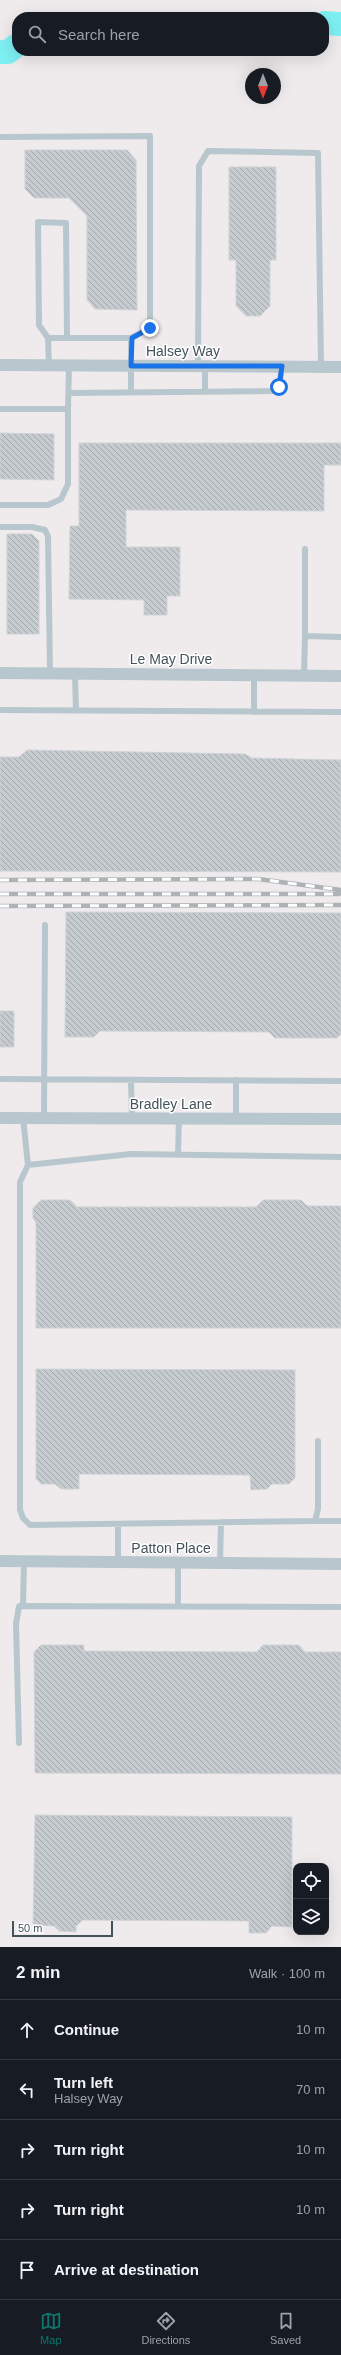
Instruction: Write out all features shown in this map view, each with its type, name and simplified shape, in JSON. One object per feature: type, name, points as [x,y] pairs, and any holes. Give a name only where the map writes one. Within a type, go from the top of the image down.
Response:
[{"type":"street","name":"Halsey Way","points":[[0,365],[341,367]]},
{"type":"street","name":"Le May Drive","points":[[0,673],[341,676]]},
{"type":"street","name":"Bradley Lane","points":[[0,1118],[341,1120]]},
{"type":"street","name":"Patton Place","points":[[0,1562],[341,1564]]},
{"type":"lane","points":[[0,137],[150,136],[150,328],[132,338],[48,338]]},
{"type":"lane","points":[[205,391],[201,366],[199,166],[208,152],[318,153],[321,367]]},
{"type":"lane","points":[[48,366],[48,338],[39,325],[38,222],[66,223],[67,338]]},
{"type":"lane","points":[[131,392],[132,338]]},
{"type":"lane","points":[[0,505],[48,505],[61,499],[68,484],[69,366]]},
{"type":"lane","points":[[69,393],[205,391],[273,392],[279,387],[282,366]]},
{"type":"lane","points":[[0,409],[68,409]]},
{"type":"lane","points":[[0,527],[32,527],[45,530],[48,536],[50,674]]},
{"type":"lane","points":[[304,675],[306,549]]},
{"type":"lane","points":[[305,636],[341,637]]},
{"type":"lane","points":[[75,674],[76,710]]},
{"type":"lane","points":[[254,675],[254,712]]},
{"type":"lane","points":[[0,710],[341,712]]},
{"type":"lane","points":[[44,1118],[45,925]]},
{"type":"lane","points":[[0,1079],[341,1081]]},
{"type":"lane","points":[[132,1080],[132,1119]]},
{"type":"lane","points":[[236,1080],[236,1119]]},
{"type":"lane","points":[[23,1118],[28,1165],[20,1182],[20,1510],[22,1518],[30,1525],[341,1521]]},
{"type":"lane","points":[[178,1155],[179,1119]]},
{"type":"lane","points":[[28,1165],[131,1154],[341,1157]]},
{"type":"lane","points":[[315,1521],[318,1509],[318,1441]]},
{"type":"lane","points":[[220,1563],[221,1522]]},
{"type":"lane","points":[[118,1524],[118,1562]]},
{"type":"lane","points":[[22,1605],[24,1562]]},
{"type":"lane","points":[[178,1562],[178,1606]]},
{"type":"lane","points":[[19,1744],[16,1624],[17,1609],[22,1605],[341,1607]]},
{"type":"building","points":[[25,150],[127,150],[136,160],[137,310],[95,309],[87,300],[87,216],[69,198],[34,198],[25,189]]},
{"type":"building","points":[[229,167],[276,167],[276,260],[270,260],[270,306],[260,316],[246,316],[236,306],[236,260],[229,260]]},
{"type":"building","points":[[0,433],[54,434],[54,480],[0,479]]},
{"type":"building","points":[[79,443],[341,443],[341,465],[324,465],[324,511],[126,510],[126,547],[180,547],[180,596],[167,596],[167,615],[144,615],[144,600],[69,599],[70,526],[79,526]]},
{"type":"building","points":[[7,534],[32,534],[39,541],[39,634],[7,634]]},
{"type":"building","points":[[27,750],[245,754],[252,758],[341,760],[341,872],[0,871],[0,757],[19,757]]},
{"type":"building","points":[[66,912],[341,913],[341,1034],[337,1038],[275,1038],[269,1032],[100,1031],[94,1037],[65,1037]]},
{"type":"building","points":[[0,1011],[14,1011],[14,1047],[0,1047]]},
{"type":"building","points":[[41,1200],[70,1200],[77,1207],[256,1207],[263,1200],[301,1200],[307,1206],[341,1206],[341,1328],[36,1328],[36,1223],[33,1218],[33,1208]]},
{"type":"building","points":[[36,1369],[295,1370],[295,1478],[289,1484],[272,1484],[267,1489],[251,1490],[250,1475],[79,1474],[79,1489],[61,1489],[55,1484],[41,1484],[36,1479]]},
{"type":"building","points":[[41,1645],[84,1645],[84,1651],[257,1652],[263,1645],[299,1645],[305,1652],[341,1652],[341,1774],[35,1773],[34,1652]]},
{"type":"building","points":[[35,1815],[292,1817],[292,1927],[272,1926],[266,1933],[249,1933],[249,1921],[83,1920],[76,1926],[76,1932],[59,1931],[54,1926],[33,1925]]},
{"type":"waterway","points":[[329,23],[341,24]]},
{"type":"waterway","points":[[0,52],[8,52],[12,49]]},
{"type":"railway","points":[[0,880],[258,879],[341,890]]},
{"type":"railway","points":[[0,894],[339,894]]},
{"type":"railway","points":[[0,906],[341,905]]},
{"type":"route","points":[[150,328],[132,338],[131,366],[282,366],[279,387]]}]
